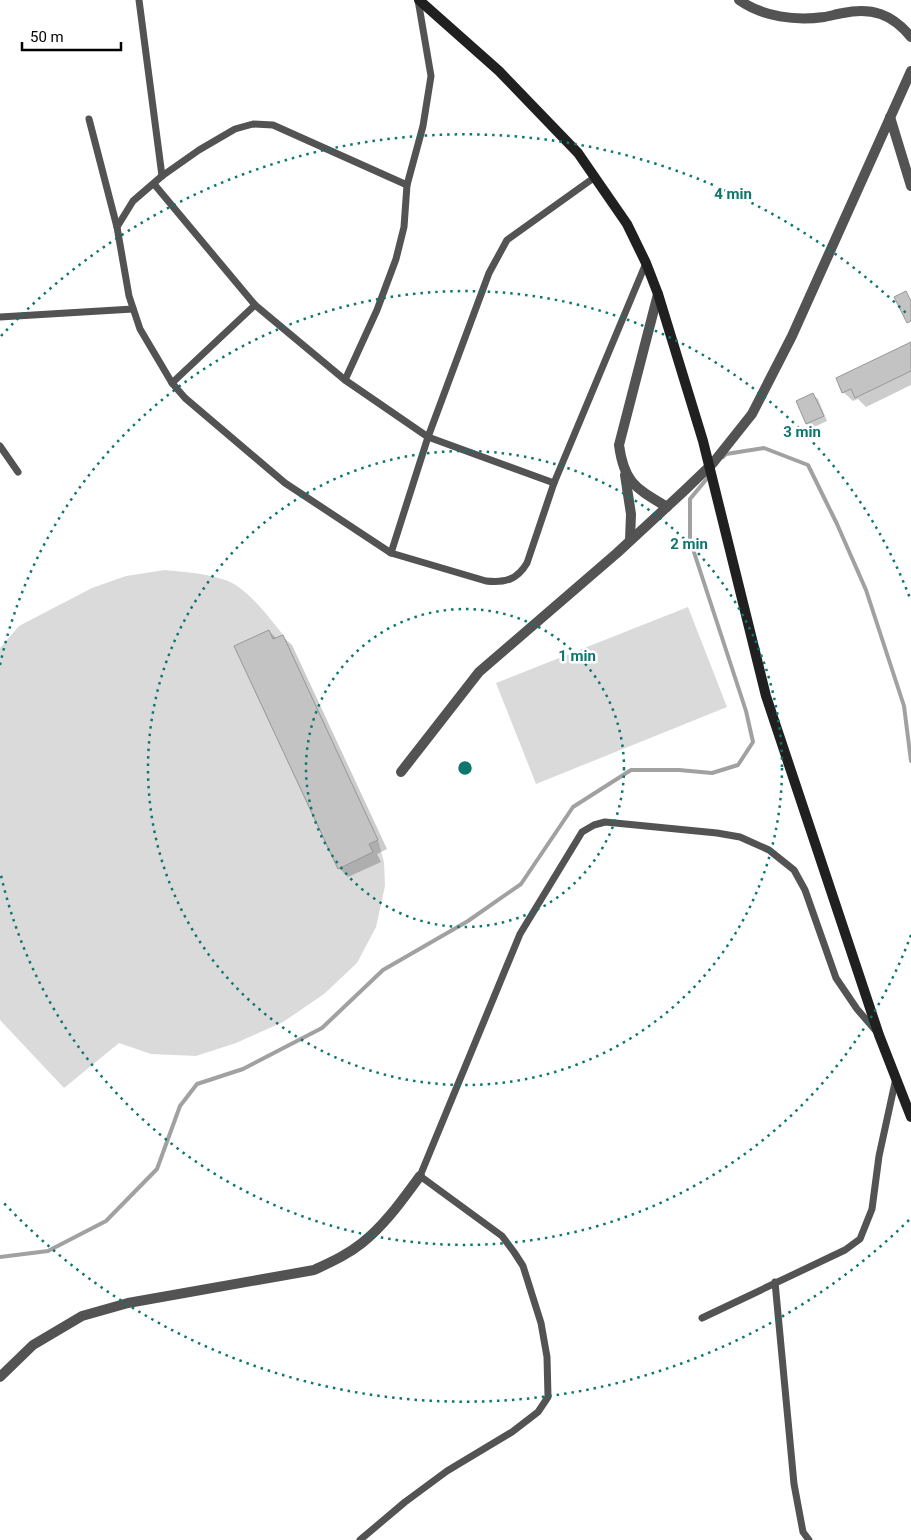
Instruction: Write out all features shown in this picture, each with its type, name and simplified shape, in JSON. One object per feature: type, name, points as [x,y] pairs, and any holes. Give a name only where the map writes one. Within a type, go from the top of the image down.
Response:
[{"type":"street","points":[[418,0],[499,71],[578,153],[626,224],[646,263],[658,294],[703,441],[766,696],[879,1035],[911,1117]]},
{"type":"street","points":[[739,0],[771,15],[801,19],[871,11],[883,14],[897,22],[911,37]]},
{"type":"street","points":[[401,772],[479,672],[667,507],[713,463],[752,414],[792,336],[911,71]]},
{"type":"street","points":[[890,117],[911,186]]},
{"type":"street","points":[[630,540],[631,514],[619,445],[658,294]]},
{"type":"street","points":[[625,474],[646,494],[667,507]]},
{"type":"street","points":[[0,1377],[33,1345],[82,1316],[128,1303],[314,1270],[342,1256],[362,1243],[402,1201],[420,1176]]},
{"type":"lane","points":[[139,0],[162,176]]},
{"type":"lane","points":[[345,380],[377,310],[396,259],[404,227],[408,185],[423,126],[431,76],[418,0]]},
{"type":"lane","points":[[89,119],[117,227],[133,309],[140,329],[172,383],[184,398],[285,483],[392,553],[486,581],[502,582],[515,578],[522,571],[554,483],[646,263]]},
{"type":"lane","points":[[117,227],[133,201],[162,176],[199,150],[235,129],[253,124],[273,125],[408,185]]},
{"type":"lane","points":[[392,553],[428,437],[489,273],[507,240],[595,177]]},
{"type":"lane","points":[[154,184],[254,305],[345,380],[428,437],[554,483]]},
{"type":"lane","points":[[172,383],[254,305]]},
{"type":"lane","points":[[0,317],[133,309]]},
{"type":"lane","points":[[0,446],[18,472]]},
{"type":"lane","points":[[360,1540],[405,1502],[447,1471],[512,1432],[538,1412],[548,1397],[547,1357],[541,1323],[523,1266],[502,1236],[420,1176],[520,934],[582,832],[594,824],[605,822],[717,833],[740,837],[769,850],[794,870],[805,890],[836,978],[857,1009],[879,1035]]},
{"type":"lane","points":[[702,1318],[845,1250],[860,1240],[872,1208],[879,1156],[896,1078]]},
{"type":"lane","points":[[775,1282],[794,1484],[803,1532],[809,1540]]},
{"type":"shaded area","points":[[165,570],[210,576],[234,584],[254,600],[283,635],[378,840],[384,862],[385,886],[376,927],[357,963],[324,994],[283,1022],[236,1043],[196,1056],[151,1054],[119,1043],[64,1088],[0,1020],[0,648],[19,626],[92,588],[126,576]]},
{"type":"shaded area","points":[[688,607],[727,707],[536,784],[496,683]]},
{"type":"building","points":[[906,291],[911,301],[911,321],[907,323],[894,297]]},
{"type":"building","points":[[911,342],[911,371],[855,398],[851,389],[842,393],[836,378]]},
{"type":"building","points":[[813,393],[824,416],[806,424],[796,401]]},
{"type":"building","points":[[269,630],[273,639],[283,635],[378,840],[369,844],[373,852],[338,869],[234,646]]},
{"type":"waterway","points":[[723,457],[726,454],[764,448],[808,465],[866,590],[904,706],[911,761]]},
{"type":"waterway","points":[[0,1257],[48,1251],[106,1221],[157,1169],[180,1106],[197,1084],[243,1069],[322,1028],[383,970],[468,921],[521,884],[573,807],[631,770],[679,770],[712,773],[738,765],[753,742],[746,711],[690,540],[690,499],[710,475]]}]
